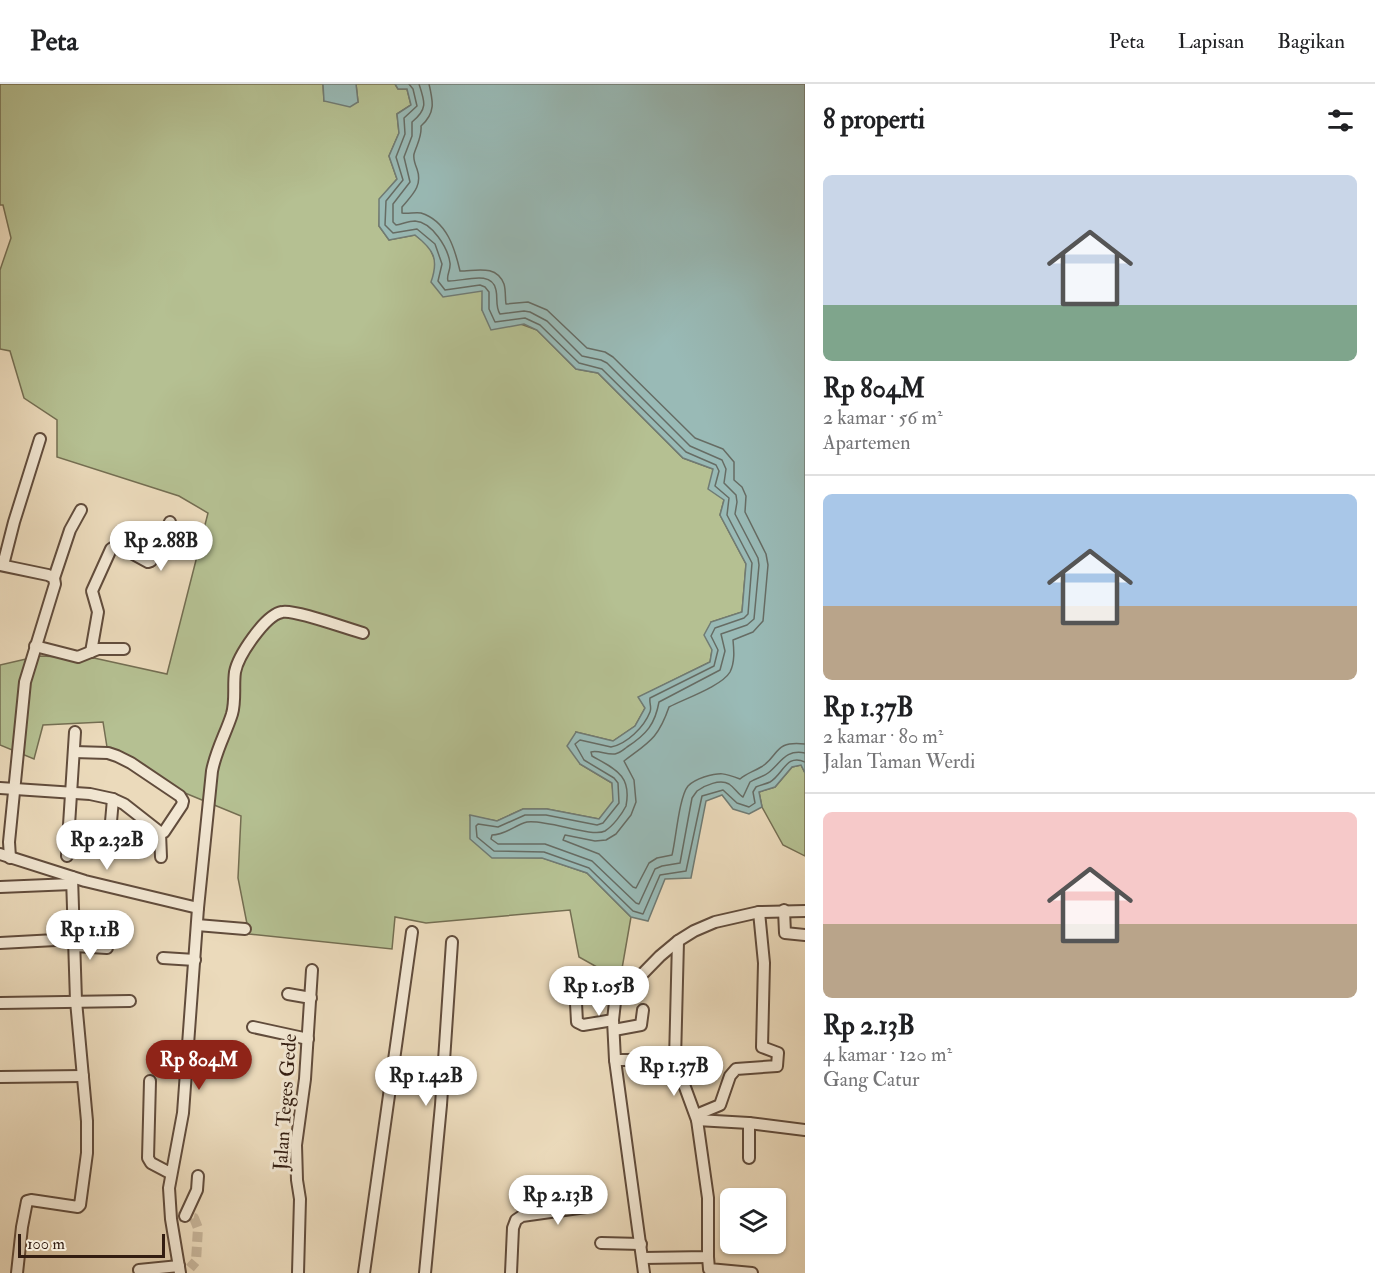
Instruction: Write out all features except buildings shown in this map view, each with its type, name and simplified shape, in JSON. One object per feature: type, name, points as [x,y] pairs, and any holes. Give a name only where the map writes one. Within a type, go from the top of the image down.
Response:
[{"type":"street","points":[[40,439],[1,565],[42,573],[54,582]]},
{"type":"street","points":[[81,510],[70,530],[28,667],[9,842],[5,856],[72,881],[198,908]]},
{"type":"street","points":[[91,652],[98,612],[92,591],[111,549],[117,545],[148,562],[152,561],[170,522]]},
{"type":"street","points":[[139,1270],[182,1270],[178,1217],[169,1196],[170,1173],[183,1113],[198,908],[214,758],[234,707],[236,669],[242,654],[258,632],[272,617],[284,611],[363,633]]},
{"type":"street","points":[[35,646],[74,656],[83,656],[100,648],[124,649]]},
{"type":"street","points":[[67,856],[69,793],[75,732]]},
{"type":"street","points":[[74,752],[108,753],[117,756],[180,796],[183,801],[182,805],[164,832],[160,833]]},
{"type":"street","points":[[0,788],[90,794],[113,799],[123,804],[160,833],[161,857]]},
{"type":"street","points":[[110,834],[113,799]]},
{"type":"street","points":[[0,886],[72,881]]},
{"type":"street","points":[[18,1271],[27,1201],[73,1207],[80,1205],[87,1153],[87,1121],[76,1001],[72,881]]},
{"type":"street","points":[[784,910],[784,933],[805,935]]},
{"type":"street","points":[[645,1273],[615,1060],[613,1025],[617,999],[678,942],[694,931],[715,922],[759,912],[805,911]]},
{"type":"street","points":[[697,1117],[720,1105],[730,1076],[736,1069],[777,1066],[778,1053],[762,1047],[764,963],[759,912]]},
{"type":"street","points":[[197,925],[245,929]]},
{"type":"street","points":[[364,1273],[411,932]]},
{"type":"street","points":[[425,1273],[441,1105],[452,942]]},
{"type":"street","points":[[678,942],[675,1060],[697,1117],[708,1198],[709,1269],[752,1273]]},
{"type":"street","points":[[0,943],[75,943],[107,948]]},
{"type":"street","points":[[162,958],[195,960]]},
{"type":"street","name":"Jalan Teges Gede","points":[[298,1273],[300,1199],[296,1144],[305,1078],[312,970]]},
{"type":"street","points":[[575,984],[577,1022],[583,1025],[641,1025],[643,1010]]},
{"type":"street","points":[[288,994],[311,998]]},
{"type":"street","points":[[0,1003],[130,1001]]},
{"type":"street","points":[[253,1027],[308,1039]]},
{"type":"street","points":[[615,1060],[675,1060]]},
{"type":"street","points":[[0,1077],[83,1076]]},
{"type":"street","points":[[150,1081],[148,1158],[151,1163],[170,1173]]},
{"type":"street","points":[[697,1117],[805,1130]]},
{"type":"street","points":[[749,1123],[749,1158]]},
{"type":"street","points":[[178,1217],[197,1190],[198,1176]]},
{"type":"street","points":[[510,1273],[516,1220],[522,1216],[586,1208],[589,1184]]},
{"type":"street","points":[[601,1243],[640,1244]]},
{"type":"street","points":[[643,1258],[708,1257]]},
{"type":"green space","points":[[0,84],[323,84],[324,101],[358,102],[356,84],[395,84],[398,89],[407,89],[411,105],[397,114],[399,133],[389,156],[397,179],[380,199],[379,226],[389,240],[415,235],[429,246],[437,265],[483,291],[482,310],[537,330],[576,369],[598,373],[683,458],[713,469],[724,500],[720,515],[746,564],[742,612],[711,622],[710,662],[639,697],[645,708],[635,726],[613,741],[576,732],[580,764],[612,783],[614,801],[599,819],[547,809],[523,809],[497,821],[470,816],[492,857],[543,858],[587,873],[631,917],[620,980],[579,957],[570,910],[426,923],[395,917],[392,949],[249,934],[238,878],[241,816],[185,793],[107,747],[103,722],[43,725],[34,759],[0,745],[0,665],[39,656],[94,658],[167,674],[208,513],[179,496],[57,457],[57,420],[24,398],[10,351],[0,349],[0,270],[11,238],[3,205],[0,205]]},
{"type":"green space","points":[[801,765],[805,773],[805,856],[783,845],[762,807],[759,792],[775,787],[792,767]]},
{"type":"water","points":[[323,84],[356,84],[358,102],[350,107],[324,101]]},
{"type":"water","points":[[395,84],[805,84],[805,773],[801,765],[792,767],[775,787],[759,792],[762,807],[749,814],[733,809],[722,795],[706,801],[691,878],[665,879],[648,921],[631,917],[587,873],[542,858],[492,858],[470,839],[470,815],[497,821],[523,809],[547,809],[599,819],[613,801],[612,783],[580,764],[567,746],[576,732],[613,741],[635,726],[645,708],[638,697],[710,662],[712,650],[704,635],[711,622],[742,612],[746,564],[720,515],[724,500],[708,489],[713,469],[683,458],[598,373],[576,369],[537,330],[524,324],[491,330],[482,310],[482,291],[443,297],[431,282],[435,267],[431,250],[415,235],[389,240],[379,226],[379,199],[397,179],[389,156],[399,133],[397,114],[411,105],[407,89],[398,89]]},
{"type":"tunnel","points":[[179,1217],[194,1218],[198,1228],[196,1261],[190,1268]]}]
